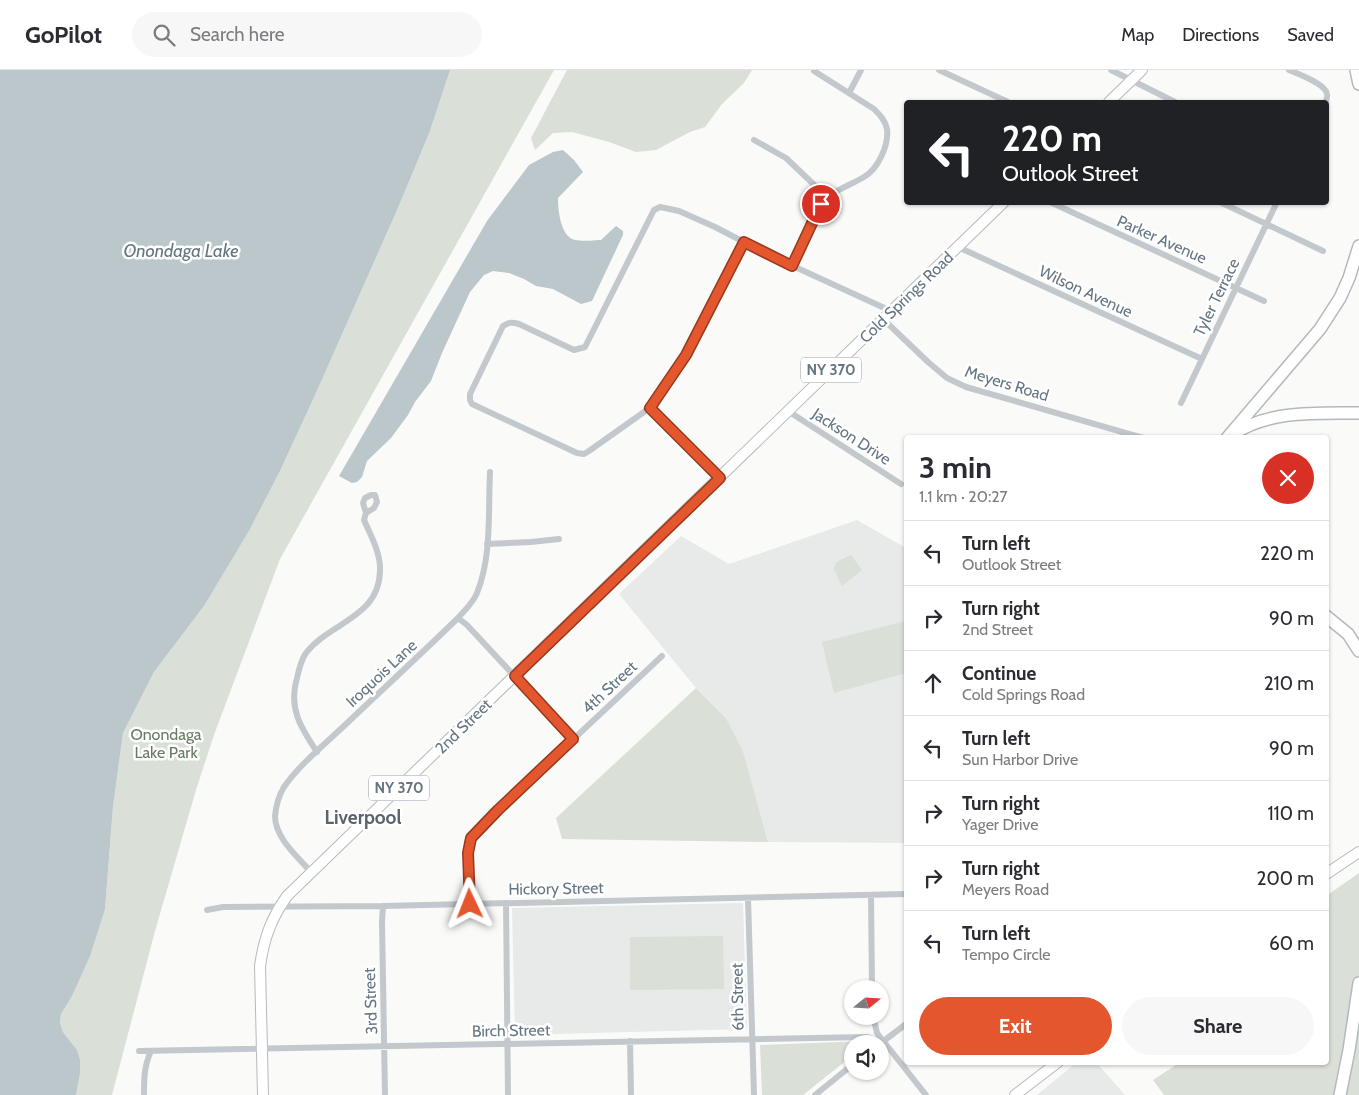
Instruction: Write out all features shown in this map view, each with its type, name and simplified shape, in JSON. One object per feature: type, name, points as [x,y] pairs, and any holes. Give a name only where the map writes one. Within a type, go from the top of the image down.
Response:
[{"type":"highway","points":[[1358,77],[1359,91]]},
{"type":"highway","points":[[1231,435],[1320,329],[1343,291],[1359,246]]},
{"type":"highway","points":[[1232,435],[1261,421],[1289,415],[1359,413]]},
{"type":"highway","points":[[1243,435],[1264,425],[1291,420],[1359,418]]},
{"type":"highway","points":[[1329,618],[1348,634],[1359,652]]},
{"type":"highway","points":[[1340,1095],[1359,983]]},
{"type":"main road","points":[[1111,100],[1142,70]]},
{"type":"main road","name":"Cold Springs Road","points":[[659,538],[1001,205]]},
{"type":"main road","name":"2nd Street","points":[[263,1095],[260,966],[269,927],[279,908],[311,872],[659,538]]},
{"type":"main road","points":[[1329,872],[1358,852]]},
{"type":"main road","points":[[1015,1095],[1054,1065]]},
{"type":"street","points":[[849,94],[861,70]]},
{"type":"street","points":[[939,70],[1004,100]]},
{"type":"street","points":[[1111,70],[1170,100]]},
{"type":"street","points":[[1289,70],[1317,83],[1325,89],[1328,95],[1327,100]]},
{"type":"street","points":[[792,266],[821,204],[827,197],[871,172],[877,164],[887,138],[887,128],[882,117],[874,109],[814,71]]},
{"type":"street","points":[[754,140],[786,158],[827,197]]},
{"type":"street","name":"Parker Avenue","points":[[1056,205],[1264,301]]},
{"type":"street","points":[[1227,205],[1323,251]]},
{"type":"street","name":"Tyler Terrace","points":[[1181,403],[1276,205]]},
{"type":"street","points":[[744,242],[686,355],[650,408],[590,451],[584,454],[577,453],[472,404],[470,394],[499,334],[508,323],[519,324],[574,350],[585,347],[654,210],[660,207],[679,211],[744,242],[792,266],[891,311]]},
{"type":"street","name":"Wilson Avenue","points":[[958,247],[1202,359]]},
{"type":"street","name":"Meyers Road","points":[[883,319],[947,378],[966,386],[1133,435]]},
{"type":"street","points":[[650,408],[720,478]]},
{"type":"street","name":"Jackson Drive","points":[[788,411],[901,484]]},
{"type":"street","name":"Iroquois Lane","points":[[311,872],[290,849],[279,833],[276,816],[277,802],[290,779],[468,608],[477,592],[484,570],[490,472]]},
{"type":"street","points":[[317,752],[302,730],[294,710],[294,685],[305,654],[317,642],[366,608],[378,587],[380,560],[364,520],[366,514]]},
{"type":"street","points":[[487,544],[559,539]]},
{"type":"street","points":[[458,618],[467,624],[573,739]]},
{"type":"street","name":"4th Street","points":[[470,904],[468,853],[471,838],[498,810],[662,656]]},
{"type":"street","name":"Hickory Street","points":[[207,910],[223,907],[279,908],[294,906],[383,906],[904,894]]},
{"type":"street","points":[[871,895],[872,980]]},
{"type":"street","name":"6th Street","points":[[748,898],[754,1095]]},
{"type":"street","points":[[506,903],[508,1095]]},
{"type":"street","name":"3rd Street","points":[[383,906],[385,1095]]},
{"type":"street","points":[[889,1037],[904,1026]]},
{"type":"street","name":"Birch Street","points":[[139,1050],[844,1037]]},
{"type":"street","points":[[630,1041],[631,1095]]},
{"type":"street","points":[[144,1095],[146,1061],[152,1051]]},
{"type":"street","points":[[889,1052],[926,1095]]},
{"type":"street","points":[[815,1095],[844,1071]]},
{"type":"shaded area","points":[[857,520],[904,547],[904,843],[768,842],[743,751],[726,718],[696,688],[619,594],[681,536],[729,564]]},
{"type":"shaded area","points":[[743,903],[747,1029],[515,1035],[512,908]]},
{"type":"shaded area","points":[[1073,1065],[1099,1065],[1125,1095],[1037,1095]]},
{"type":"green space","name":"Onondaga Lake Park","points":[[450,70],[554,70],[280,559],[214,735],[196,790],[155,931],[112,1095],[76,1095],[80,1074],[77,1050],[63,1032],[60,1023],[61,1014],[71,998],[105,909],[113,807],[123,733],[154,672],[204,606],[249,531],[280,471],[398,208],[430,131]]},
{"type":"green space","points":[[567,70],[752,70],[744,83],[722,104],[705,127],[690,132],[656,150],[636,152],[572,132],[553,133],[535,150],[531,138]]},
{"type":"green space","points":[[851,555],[862,570],[842,586],[834,569],[836,562]]},
{"type":"green space","points":[[904,622],[904,674],[834,693],[822,642]]},
{"type":"green space","points":[[696,688],[726,718],[743,751],[768,842],[562,839],[556,818]]},
{"type":"green space","points":[[1359,873],[1359,1095],[1164,1095],[1153,1080],[1176,1065],[1329,1065],[1329,894]]},
{"type":"green space","points":[[723,936],[724,989],[630,990],[630,937]]},
{"type":"green space","points":[[844,1042],[844,1062],[803,1095],[762,1095],[760,1045]]},
{"type":"water","name":"Onondaga Lake","points":[[0,70],[450,70],[430,131],[398,208],[280,471],[249,531],[204,606],[154,672],[123,733],[113,807],[105,909],[90,956],[71,998],[61,1014],[60,1023],[63,1032],[77,1050],[80,1060],[80,1074],[76,1095],[0,1095]]},
{"type":"water","points":[[563,150],[583,172],[558,198],[558,208],[563,229],[569,237],[580,241],[601,240],[616,226],[623,231],[623,235],[592,301],[581,304],[553,289],[536,286],[509,273],[493,271],[484,275],[470,292],[431,381],[408,415],[391,438],[367,461],[362,477],[357,482],[352,483],[339,476],[487,221],[529,165],[553,152]]},
{"type":"district","name":"Liverpool","points":[[363,817]]},
{"type":"route","points":[[470,904],[468,853],[471,838],[573,739],[515,676],[720,478],[650,408],[686,355],[744,242],[792,266],[821,204]]}]
